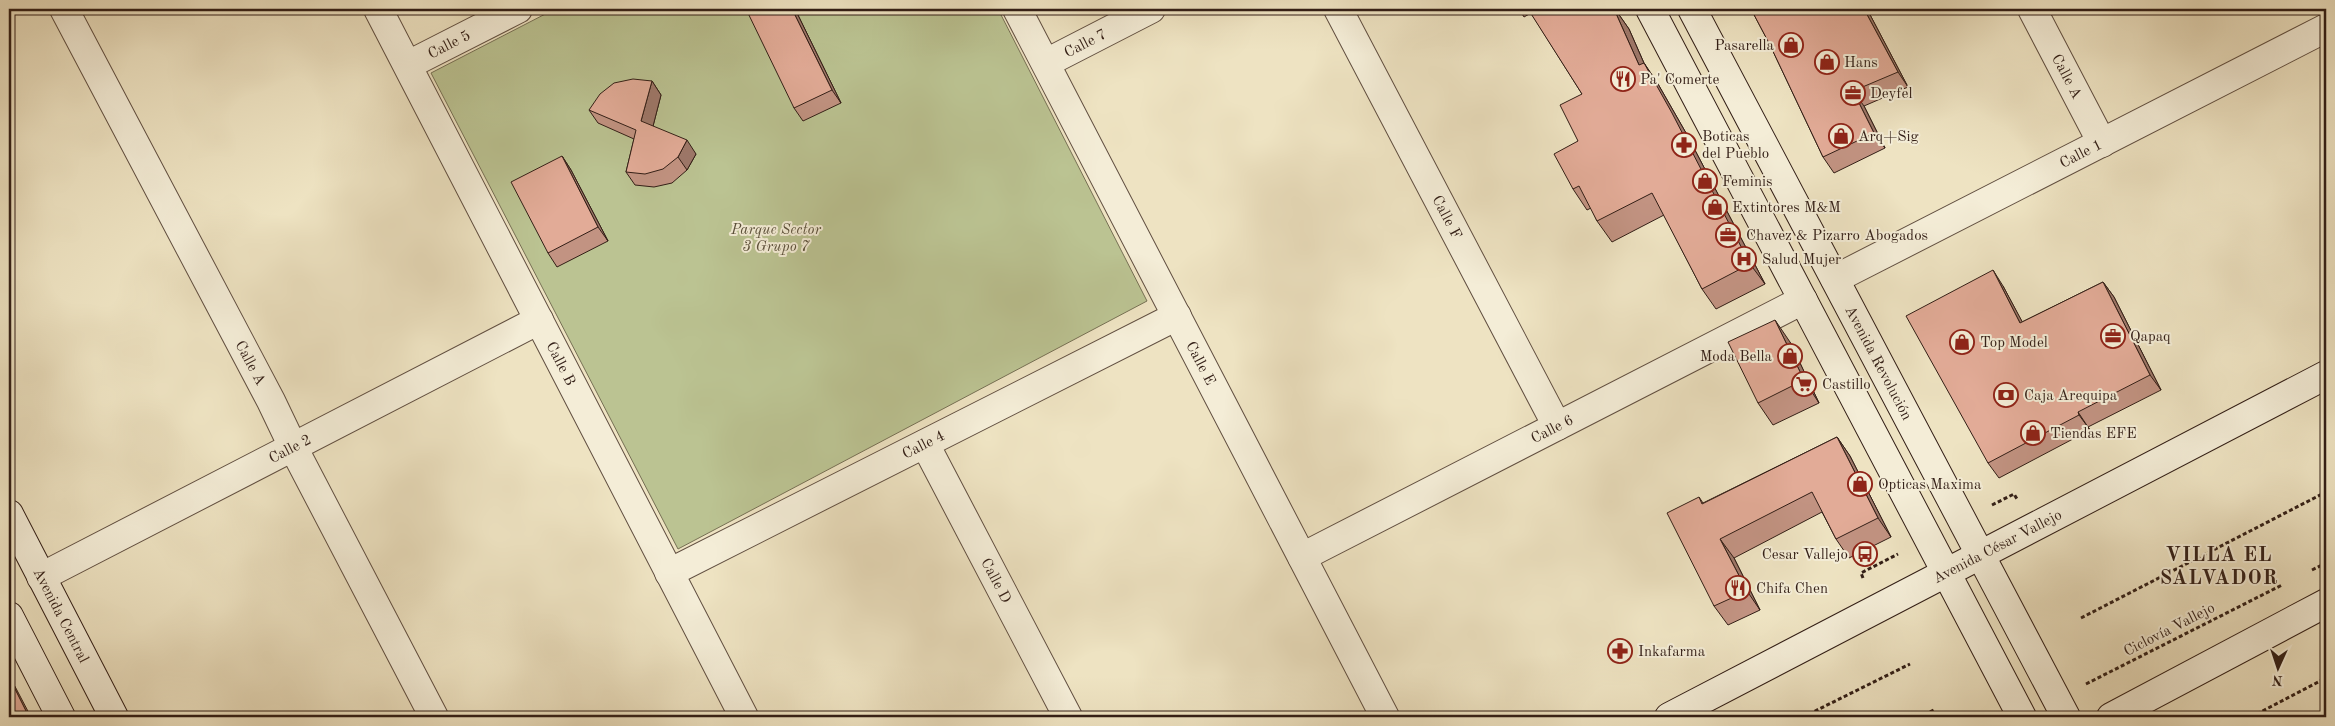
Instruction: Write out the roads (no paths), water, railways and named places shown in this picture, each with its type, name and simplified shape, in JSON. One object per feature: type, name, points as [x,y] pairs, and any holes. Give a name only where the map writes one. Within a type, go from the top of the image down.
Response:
[{"type":"street","name":"Calle A","points":[[64,9],[262,384],[434,717]]},
{"type":"street","name":"Calle B","points":[[378,9],[744,717]]},
{"type":"street","name":"Calle 5","points":[[408,65],[518,9]]},
{"type":"street","name":"Calle E","points":[[1018,9],[1385,717]]},
{"type":"street","name":"Calle 7","points":[[1046,63],[1151,9]]},
{"type":"street","name":"Calle F","points":[[1338,9],[1557,426]]},
{"type":"street","points":[[1650,9],[1945,574],[2022,717]]},
{"type":"street","name":"Avenida Revolución","points":[[1692,9],[2061,708]]},
{"type":"street","name":"Calle A","points":[[2032,9],[2102,143]]},
{"type":"street","name":"Calle 1","points":[[1835,279],[2326,28]]},
{"type":"street","name":"Calle 6","points":[[1302,557],[1803,300]]},
{"type":"street","name":"Calle 4","points":[[669,573],[1177,316]]},
{"type":"street","name":"Calle 2","points":[[41,576],[539,320]]},
{"type":"street","name":"Avenida César Vallejo","points":[[1669,717],[2326,375]]},
{"type":"street","name":"Calle D","points":[[925,444],[1068,717]]},
{"type":"street","name":"Avenida Central","points":[[9,514],[114,717]]},
{"type":"street","points":[[2111,717],[2326,602]]},
{"type":"street","points":[[9,616],[61,717]]},
{"type":"place","name":"Pasarella","points":[[1791,45]]},
{"type":"place","name":"Hans","points":[[1827,62]]},
{"type":"place","name":"Pa' Comerte","points":[[1623,79]]},
{"type":"place","name":"Deyfel","points":[[1853,93]]},
{"type":"place","name":"Arq+Sig","points":[[1841,136]]},
{"type":"place","name":"Boticas del Pueblo","points":[[1684,145]]},
{"type":"place","name":"Feminis","points":[[1705,181]]},
{"type":"place","name":"Extintores M&M","points":[[1715,207]]},
{"type":"place","name":"Chavez & Pizarro Abogados","points":[[1728,235]]},
{"type":"place","name":"Salud Mujer","points":[[1744,259]]},
{"type":"place","name":"Qapaq","points":[[2113,336]]},
{"type":"place","name":"Top Model","points":[[1962,342]]},
{"type":"place","name":"Moda Bella","points":[[1790,356]]},
{"type":"place","name":"Castillo","points":[[1804,384]]},
{"type":"place","name":"Caja Arequipa","points":[[2006,395]]},
{"type":"place","name":"Tiendas EFE","points":[[2033,433]]},
{"type":"place","name":"Opticas Maxima","points":[[1860,484]]},
{"type":"place","name":"Cesar Vallejo","points":[[1865,554]]},
{"type":"place","name":"Chifa Chen","points":[[1738,588]]},
{"type":"place","name":"Inkafarma","points":[[1620,651]]},
{"type":"district","name":"VILLA EL SALVADOR","points":[[2219,566]]},
{"type":"park label","name":"Parque Sector 3 Grupo 7","points":[[776,238]]}]
